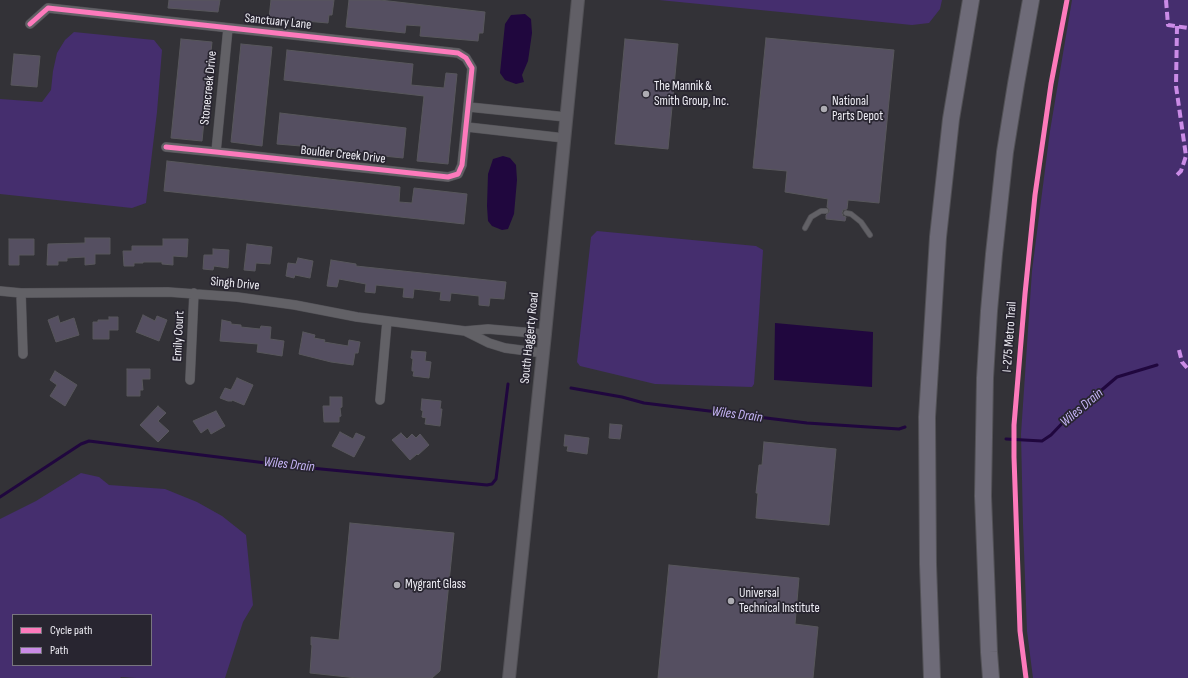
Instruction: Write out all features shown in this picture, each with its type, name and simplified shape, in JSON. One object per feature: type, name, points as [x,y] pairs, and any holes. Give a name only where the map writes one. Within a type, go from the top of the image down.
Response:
[{"type":"highway","points":[[932,678],[928,564],[927,417],[938,237],[951,119],[971,0]]},
{"type":"highway","points":[[991,678],[982,496],[988,318],[1004,159],[1031,0]]},
{"type":"main road","name":"South Haggerty Road","points":[[509,678],[578,0]]},
{"type":"street","name":"Sanctuary Lane","points":[[30,24],[48,8],[458,53],[466,58],[472,68],[468,117]]},
{"type":"street","name":"Stonecreek Drive","points":[[216,152],[228,28]]},
{"type":"street","points":[[469,107],[566,117]]},
{"type":"street","name":"Boulder Creek Drive","points":[[166,148],[448,177],[458,174],[462,165],[468,117]]},
{"type":"street","points":[[467,127],[564,138]]},
{"type":"street","name":"Singh Drive","points":[[0,291],[21,293],[128,291],[194,293],[268,300],[357,317],[465,331],[488,329],[545,334]]},
{"type":"street","points":[[21,293],[23,354]]},
{"type":"street","name":"Emily Court","points":[[190,380],[194,293]]},
{"type":"street","points":[[380,400],[387,321]]},
{"type":"street","name":"Singh Drive","points":[[465,331],[489,343],[505,348],[543,354]]},
{"type":"lane","points":[[805,228],[811,217],[821,211],[826,211]]},
{"type":"lane","points":[[846,213],[851,214],[861,222],[870,235]]},
{"type":"shaded area","points":[[659,0],[942,0],[940,9],[929,23],[912,25]]},
{"type":"shaded area","points":[[1072,0],[1188,0],[1188,678],[1033,678],[1027,631],[1021,434],[1032,271],[1050,131]]},
{"type":"shaded area","points":[[525,14],[531,19],[532,33],[528,61],[522,75],[524,82],[516,84],[505,80],[500,73],[505,24],[511,15]]},
{"type":"shaded area","points":[[74,32],[154,40],[162,50],[157,112],[146,203],[132,208],[0,194],[0,99],[42,102],[51,90],[57,53],[65,40]]},
{"type":"shaded area","points":[[503,156],[510,158],[516,165],[517,180],[514,214],[508,229],[502,230],[492,226],[488,221],[487,206],[488,174],[493,159]]},
{"type":"shaded area","points":[[597,231],[756,246],[763,250],[754,384],[752,387],[655,384],[580,366],[577,362],[591,237]]},
{"type":"shaded area","points":[[775,323],[873,332],[872,387],[774,380]]},
{"type":"shaded area","points":[[81,473],[99,477],[109,485],[165,489],[197,502],[222,516],[246,535],[253,605],[243,622],[225,678],[0,678],[0,519],[36,501]]},
{"type":"building","points":[[169,0],[220,0],[218,12],[168,8]]},
{"type":"building","points":[[271,0],[334,0],[332,15],[329,15],[328,23],[269,18]]},
{"type":"building","points":[[349,0],[380,0],[485,12],[483,33],[479,33],[478,41],[420,36],[421,26],[406,25],[405,33],[346,27]]},
{"type":"building","name":"National Parts Depot","points":[[766,38],[894,50],[879,203],[848,200],[847,209],[843,210],[842,213],[843,216],[846,217],[845,221],[826,219],[826,215],[830,211],[827,207],[828,199],[785,192],[787,171],[753,168]]},
{"type":"building","points":[[181,39],[212,42],[202,141],[171,138]]},
{"type":"building","name":"The Mannik & Smith Group, Inc.","points":[[625,39],[678,44],[668,149],[615,144]]},
{"type":"building","points":[[241,44],[272,47],[262,146],[231,142]]},
{"type":"building","points":[[287,50],[413,64],[411,85],[444,88],[446,73],[457,74],[448,164],[417,161],[424,96],[284,80]]},
{"type":"building","points":[[14,54],[40,56],[37,87],[11,85]]},
{"type":"building","points":[[280,113],[406,128],[403,158],[343,152],[336,149],[277,144]]},
{"type":"building","points":[[167,161],[400,187],[399,202],[412,203],[414,188],[467,194],[464,224],[164,191]]},
{"type":"building","points":[[85,238],[110,238],[110,254],[95,254],[95,264],[85,265],[85,257],[67,258],[67,261],[58,261],[58,265],[47,265],[48,244],[85,243]]},
{"type":"building","points":[[9,239],[34,239],[34,255],[19,255],[19,265],[9,265]]},
{"type":"building","points":[[163,239],[188,239],[187,257],[173,256],[173,265],[162,264],[162,262],[143,262],[134,263],[134,266],[124,266],[123,251],[132,251],[132,246],[163,246]]},
{"type":"building","points":[[247,244],[272,247],[270,264],[256,263],[255,271],[244,270]]},
{"type":"building","points":[[213,249],[229,250],[228,268],[214,266],[213,270],[203,269],[204,255],[213,255]]},
{"type":"building","points":[[298,258],[313,261],[310,278],[295,275],[294,278],[286,276],[288,263],[296,264]]},
{"type":"building","points":[[331,260],[356,264],[356,266],[506,282],[504,299],[490,298],[489,306],[479,305],[479,296],[451,293],[450,301],[440,300],[441,292],[414,289],[413,298],[403,297],[404,288],[376,285],[375,293],[365,292],[366,284],[339,279],[337,287],[327,286]]},
{"type":"building","points":[[143,315],[155,321],[157,316],[167,320],[159,341],[136,332]]},
{"type":"building","points":[[58,316],[60,323],[74,318],[79,335],[56,342],[48,320]]},
{"type":"building","points":[[109,317],[118,317],[118,330],[109,330],[109,339],[93,339],[93,322],[98,322],[98,320],[109,320]]},
{"type":"building","points":[[222,320],[231,322],[231,324],[241,325],[241,327],[260,329],[261,326],[271,327],[270,339],[284,341],[282,356],[257,352],[258,344],[220,341]]},
{"type":"building","points":[[303,332],[315,335],[314,338],[325,340],[324,342],[348,346],[349,340],[360,342],[358,353],[355,353],[353,365],[331,362],[299,354]]},
{"type":"building","points":[[412,351],[426,352],[425,361],[431,362],[429,378],[413,376],[413,359],[411,358]]},
{"type":"building","points":[[127,369],[150,369],[150,379],[142,379],[143,390],[140,390],[140,396],[127,396]]},
{"type":"building","points":[[55,371],[77,385],[65,406],[50,396],[57,385],[50,380]]},
{"type":"building","points":[[237,378],[253,385],[244,405],[232,400],[228,401],[220,398],[225,388],[231,390]]},
{"type":"building","points":[[330,397],[342,397],[342,407],[340,408],[341,416],[339,417],[339,422],[324,422],[323,406],[330,406]]},
{"type":"building","points":[[422,399],[441,401],[440,409],[442,409],[440,426],[425,424],[426,418],[422,417],[423,411],[421,410]]},
{"type":"building","points":[[158,406],[166,413],[158,421],[169,431],[158,442],[140,425]]},
{"type":"building","points":[[216,411],[225,426],[211,434],[208,428],[201,433],[193,421]]},
{"type":"building","points":[[610,424],[622,425],[620,439],[609,438]]},
{"type":"building","points":[[340,432],[353,439],[356,433],[365,437],[354,457],[332,446]]},
{"type":"building","points":[[401,433],[407,439],[412,434],[416,438],[420,434],[429,445],[410,460],[392,440]]},
{"type":"building","points":[[565,435],[589,438],[587,454],[567,451],[568,446],[564,446]]},
{"type":"building","points":[[764,442],[836,449],[829,525],[756,518],[758,493],[756,493],[759,465],[762,465]]},
{"type":"building","name":"Mygrant Glass","points":[[350,523],[454,533],[440,671],[432,678],[357,678],[310,673],[312,645],[311,637],[339,640]]},
{"type":"building","name":"Universal Technical Institute","points":[[669,565],[799,578],[795,624],[818,627],[813,678],[658,678]]},
{"type":"waterway","name":"Wiles Drain","points":[[1006,439],[1042,441],[1051,435],[1072,413],[1077,411],[1117,377],[1157,365]]},
{"type":"waterway","name":"Wiles Drain","points":[[0,497],[81,444],[89,441],[290,466],[487,485],[492,484],[496,479],[508,384]]},
{"type":"waterway","name":"Wiles Drain","points":[[571,388],[622,397],[644,403],[807,423],[899,429],[905,427]]},
{"type":"marked path","points":[[1166,0],[1168,25],[1188,28]]},
{"type":"marked path","points":[[1177,26],[1176,86],[1186,156],[1181,171],[1177,175]]},
{"type":"marked path","points":[[1179,350],[1182,362],[1188,369]]},
{"type":"cycle path","name":"I-275 Metro Trail","points":[[1026,678],[1020,631],[1014,425],[1035,195],[1051,84],[1067,0]]},
{"type":"cycle path","points":[[30,24],[48,8],[458,53],[466,58],[472,68],[462,165],[458,174],[448,177],[166,147]]},
{"type":"place","name":"The Mannik & Smith Group, Inc.","points":[[646,94]]},
{"type":"place","name":"National Parts Depot","points":[[824,109]]},
{"type":"place","name":"Mygrant Glass","points":[[397,585]]},
{"type":"place","name":"Universal Technical Institute","points":[[731,601]]}]
